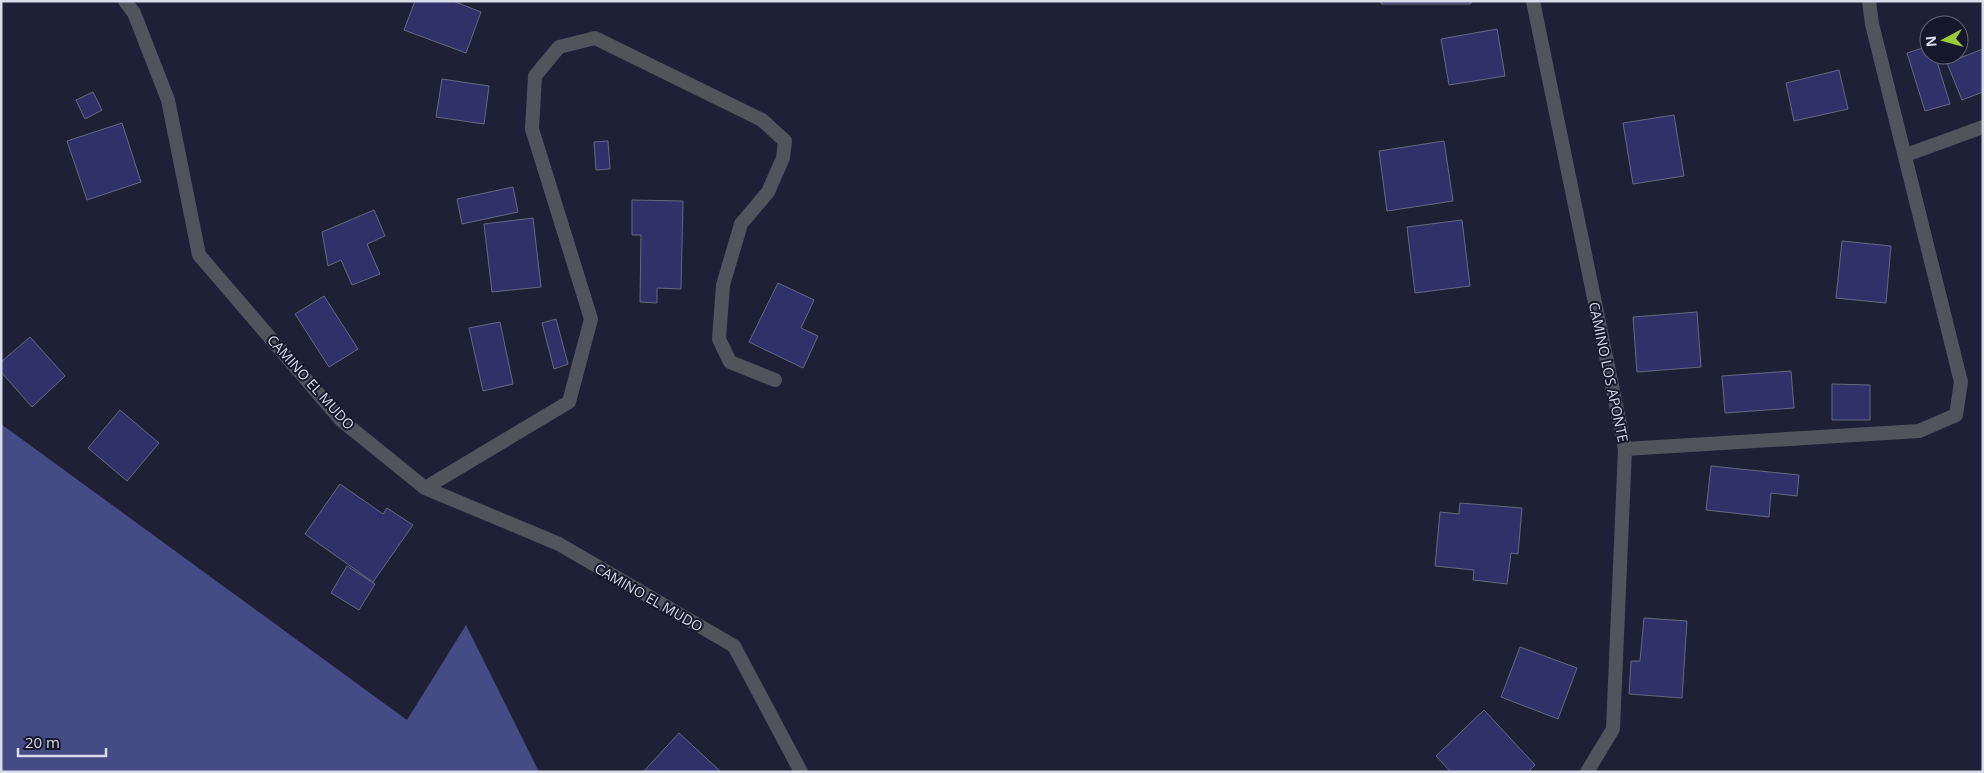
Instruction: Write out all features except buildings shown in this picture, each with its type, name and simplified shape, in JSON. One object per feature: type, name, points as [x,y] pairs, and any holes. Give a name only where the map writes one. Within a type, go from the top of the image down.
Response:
[{"type":"street","name":"CAMINO EL MUDO","points":[[125,1],[134,13],[168,100],[199,255],[341,420],[425,488],[559,544],[734,646],[801,772]]},
{"type":"street","name":"CAMINO LOS APONTE","points":[[1533,1],[1625,449],[1613,729],[1587,772]]},
{"type":"street","points":[[1625,449],[1919,431],[1956,415],[1961,382],[1872,24],[1869,1]]},
{"type":"street","points":[[425,488],[569,402],[591,319],[532,129],[535,76],[559,47],[596,38],[762,120],[785,141],[783,158],[768,192],[741,224],[723,285],[718,339],[730,362],[775,380]]},
{"type":"street","points":[[1906,155],[1983,126]]},
{"type":"shaded area","points":[[1,424],[407,720],[466,625],[539,772],[1,772]]}]
